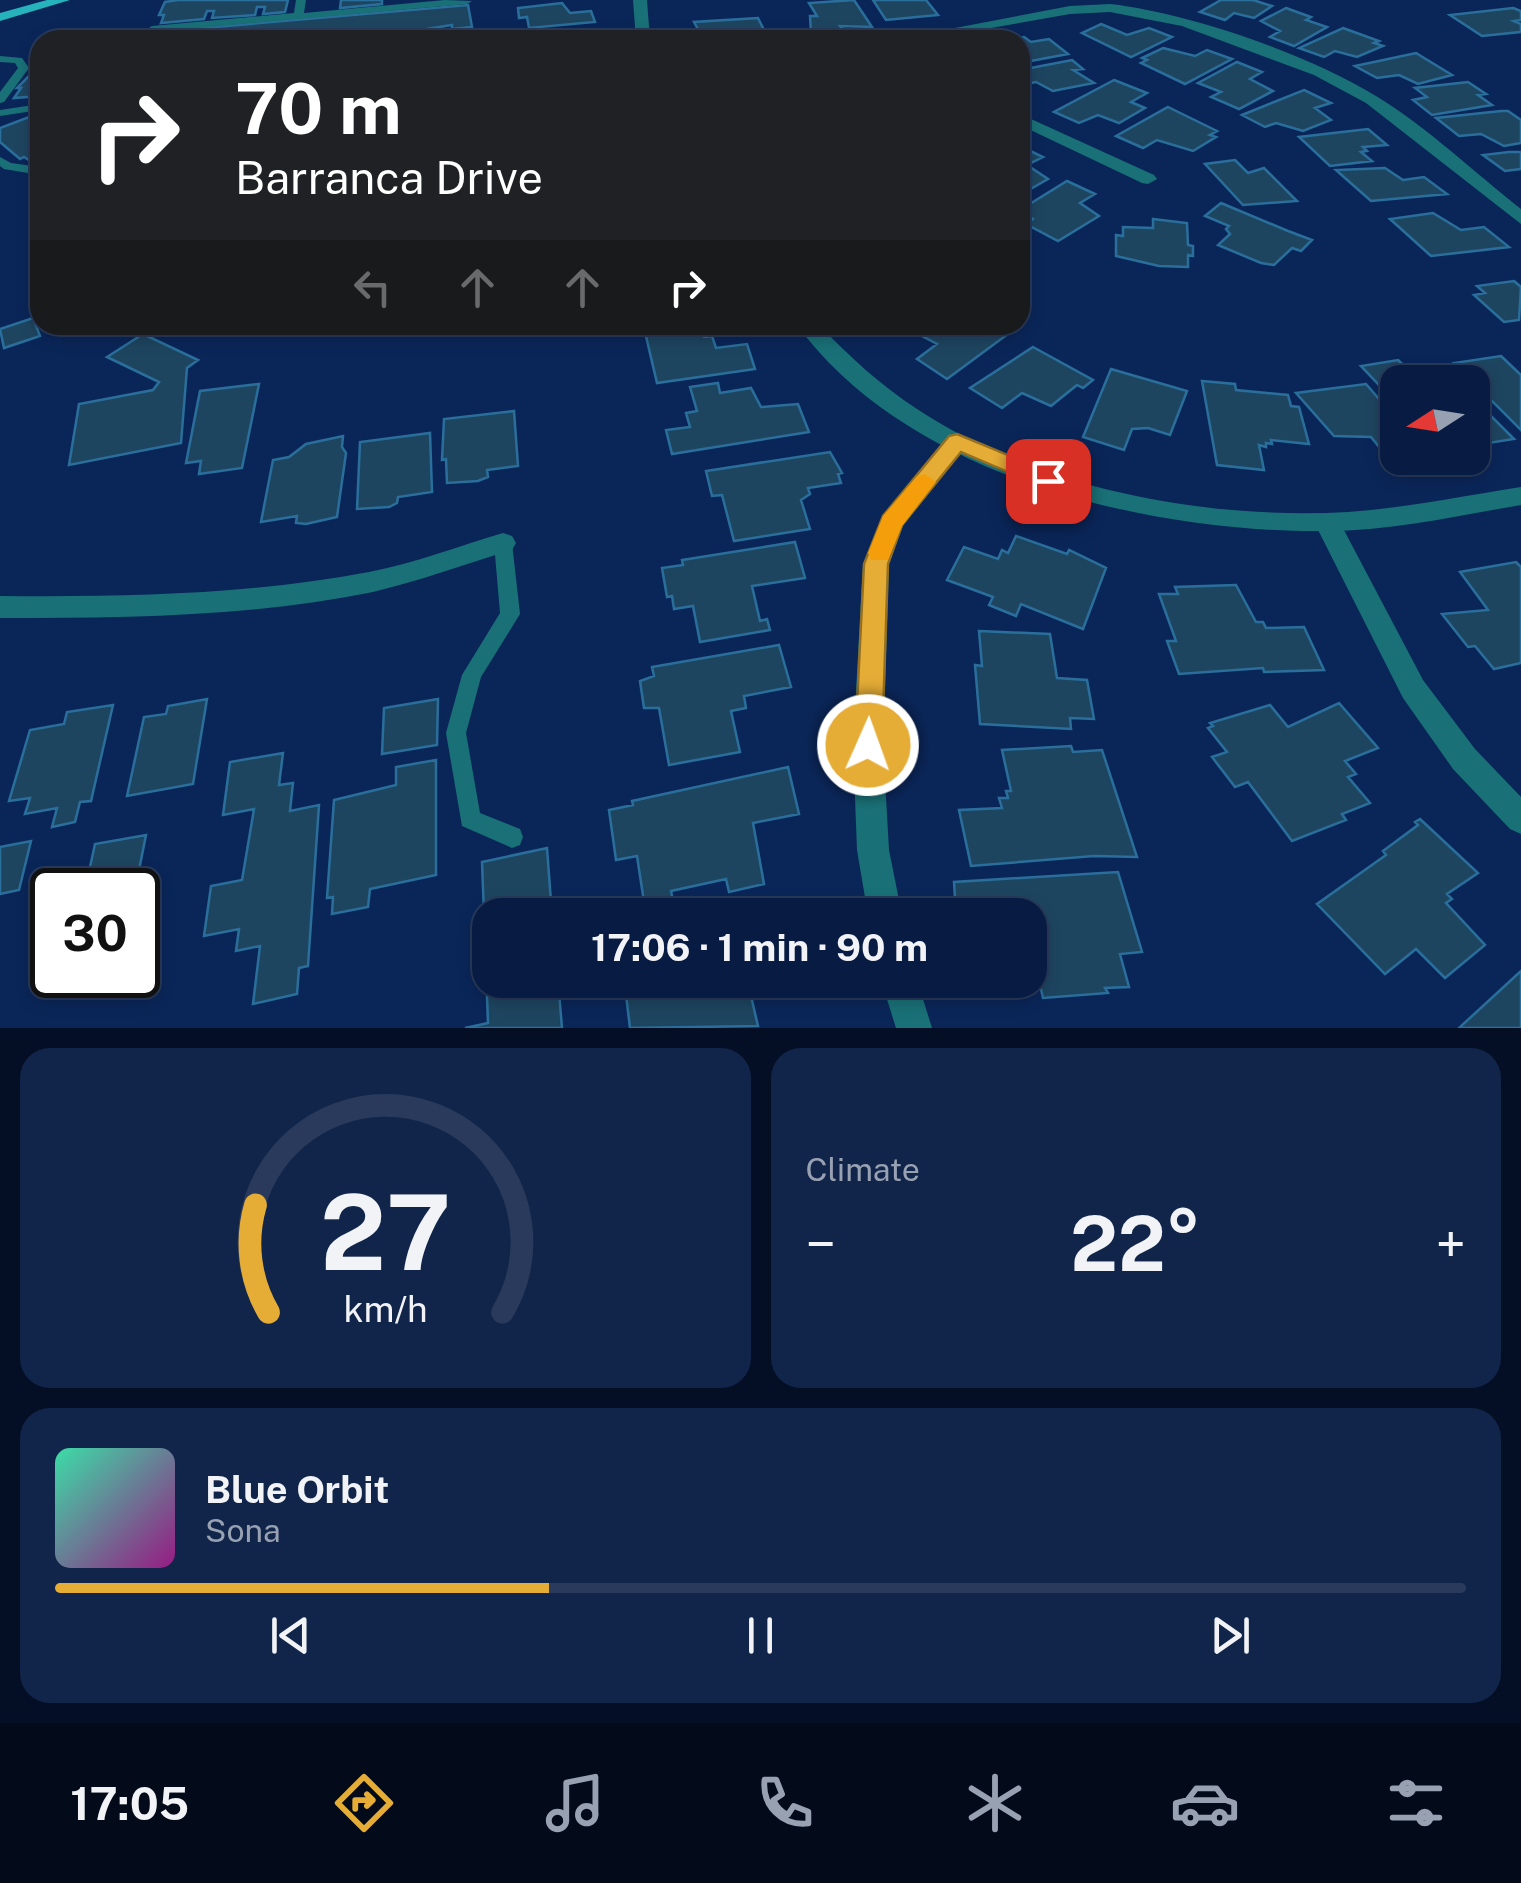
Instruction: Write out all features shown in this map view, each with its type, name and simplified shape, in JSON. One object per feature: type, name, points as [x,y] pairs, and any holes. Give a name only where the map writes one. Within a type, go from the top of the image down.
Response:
[{"type":"main road","points":[[0,17],[63,0]]},
{"type":"street","points":[[640,0],[643,30]]},
{"type":"street","points":[[968,30],[1070,10],[1110,8],[1151,12],[1188,23],[1319,72],[1372,100],[1521,218]]},
{"type":"street","points":[[1030,124],[1148,179]]},
{"type":"street","points":[[817,335],[868,388],[957,442],[1048,481],[1157,506],[1244,520],[1327,522],[1521,496]]},
{"type":"street","points":[[882,898],[873,850],[868,745],[876,564],[892,522],[957,442]]},
{"type":"street","points":[[1327,522],[1413,688],[1464,759],[1521,820]]},
{"type":"street","points":[[0,606],[130,608],[274,597],[373,581],[502,543]]},
{"type":"street","points":[[904,998],[914,1028]]},
{"type":"lane","points":[[298,16],[301,0]]},
{"type":"lane","points":[[152,29],[467,1]]},
{"type":"lane","points":[[0,59],[18,60],[24,68],[0,100]]},
{"type":"lane","points":[[0,112],[30,108]]},
{"type":"lane","points":[[0,160],[8,166],[30,169]]},
{"type":"lane","points":[[502,543],[510,614],[472,675],[456,734],[470,819],[512,837]]},
{"type":"building","points":[[178,0],[288,0],[285,12],[263,14],[265,7],[257,7],[255,15],[212,18],[214,11],[207,11],[204,19],[161,23],[164,15],[159,15],[165,2]]},
{"type":"building","points":[[341,0],[382,0],[382,4],[340,8]]},
{"type":"building","points":[[854,0],[872,27],[811,30],[810,16],[817,16],[809,3]]},
{"type":"building","points":[[873,0],[926,0],[938,15],[886,20]]},
{"type":"building","points":[[1221,0],[1253,0],[1272,6],[1254,18],[1234,13],[1225,20],[1200,12]]},
{"type":"building","points":[[562,3],[570,13],[591,11],[595,22],[529,28],[527,17],[519,18],[518,8]]},
{"type":"building","points":[[468,5],[472,27],[452,29],[452,25],[420,30],[180,30]]},
{"type":"building","points":[[1286,8],[1327,27],[1294,46],[1270,37],[1280,31],[1261,21]]},
{"type":"building","points":[[1513,8],[1521,11],[1521,20],[1514,21],[1521,24],[1521,32],[1482,36],[1450,15]]},
{"type":"building","points":[[758,18],[764,30],[698,30],[694,22]]},
{"type":"building","points":[[1101,24],[1127,35],[1149,28],[1172,37],[1131,57],[1082,33]]},
{"type":"building","points":[[1343,28],[1383,46],[1357,57],[1335,51],[1324,57],[1299,48]]},
{"type":"building","points":[[1049,39],[1068,54],[1030,61],[1030,41]]},
{"type":"building","points":[[1163,48],[1195,56],[1207,50],[1232,59],[1185,84],[1141,63],[1147,60],[1142,58]]},
{"type":"building","points":[[1416,53],[1452,75],[1418,84],[1399,75],[1377,78],[1355,66]]},
{"type":"building","points":[[1072,60],[1083,69],[1073,70],[1094,83],[1053,91],[1036,82],[1030,83],[1030,68]]},
{"type":"building","points":[[1237,62],[1262,72],[1250,79],[1273,91],[1239,109],[1211,97],[1221,92],[1198,83]]},
{"type":"building","points":[[29,76],[30,97],[14,98],[21,88],[17,88]]},
{"type":"building","points":[[1114,80],[1147,93],[1131,102],[1145,108],[1119,123],[1098,115],[1079,123],[1054,112]]},
{"type":"building","points":[[1468,82],[1486,94],[1478,95],[1492,105],[1432,115],[1413,100],[1427,97],[1415,88]]},
{"type":"building","points":[[1304,90],[1331,103],[1315,108],[1331,120],[1303,131],[1276,123],[1265,127],[1242,115]]},
{"type":"building","points":[[1168,107],[1217,131],[1210,135],[1216,137],[1193,151],[1157,140],[1143,148],[1116,136]]},
{"type":"building","points":[[1508,111],[1521,120],[1521,143],[1504,146],[1481,134],[1459,136],[1436,118]]},
{"type":"building","points":[[30,117],[30,161],[20,159],[0,142],[0,128]]},
{"type":"building","points":[[1368,129],[1387,145],[1363,147],[1367,151],[1361,152],[1372,161],[1330,166],[1299,137]]},
{"type":"building","points":[[1030,151],[1043,157],[1030,164]]},
{"type":"building","points":[[1521,152],[1521,169],[1505,171],[1483,155]]},
{"type":"building","points":[[1235,160],[1248,173],[1264,168],[1297,201],[1243,205],[1205,164]]},
{"type":"building","points":[[1030,167],[1048,179],[1030,189]]},
{"type":"building","points":[[1385,168],[1403,180],[1424,177],[1447,194],[1371,201],[1336,170]]},
{"type":"building","points":[[1067,181],[1095,194],[1080,203],[1099,216],[1058,241],[1030,226],[1030,204]]},
{"type":"building","points":[[1221,203],[1312,240],[1301,251],[1292,248],[1274,265],[1261,263],[1218,245],[1230,234],[1226,229],[1229,226],[1205,216]]},
{"type":"building","points":[[1433,213],[1461,230],[1484,227],[1509,247],[1431,256],[1390,219]]},
{"type":"building","points":[[1153,219],[1187,223],[1188,245],[1193,246],[1188,267],[1159,266],[1116,256],[1116,235],[1123,236],[1123,227],[1153,228]]},
{"type":"building","points":[[1514,281],[1521,287],[1519,320],[1504,322],[1474,295],[1485,293],[1477,286]]},
{"type":"building","points":[[30,319],[30,335],[40,336],[4,348],[0,329]]},
{"type":"building","points":[[145,335],[198,360],[187,368],[181,443],[69,465],[79,404],[153,390],[159,382],[107,357]]},
{"type":"building","points":[[646,335],[712,336],[716,348],[747,344],[755,369],[657,383]]},
{"type":"building","points":[[1007,335],[947,379],[917,359],[937,344],[922,336]]},
{"type":"building","points":[[1033,347],[1093,380],[1083,388],[1077,385],[1051,406],[1022,393],[1002,408],[970,388]]},
{"type":"building","points":[[1501,356],[1521,375],[1521,430],[1490,399],[1490,365],[1454,363]]},
{"type":"building","points":[[1398,360],[1403,365],[1380,365],[1380,386],[1361,366]]},
{"type":"building","points":[[1111,369],[1187,391],[1170,435],[1148,428],[1132,429],[1124,450],[1083,437]]},
{"type":"building","points":[[1202,381],[1235,384],[1236,390],[1288,395],[1291,406],[1299,407],[1309,444],[1271,440],[1272,444],[1266,443],[1266,447],[1259,445],[1264,470],[1217,465]]},
{"type":"building","points":[[718,383],[720,393],[751,388],[761,407],[798,404],[809,432],[672,454],[666,430],[690,427],[686,413],[697,411],[690,387]]},
{"type":"building","points":[[259,384],[242,468],[199,474],[201,461],[186,463],[200,391]]},
{"type":"building","points":[[1366,384],[1380,400],[1380,448],[1371,437],[1334,436],[1296,393]]},
{"type":"building","points":[[514,411],[518,466],[487,470],[488,477],[478,481],[447,483],[446,459],[442,460],[444,419]]},
{"type":"building","points":[[1490,415],[1514,439],[1490,443]]},
{"type":"building","points":[[430,433],[432,492],[398,497],[397,503],[389,507],[357,509],[360,442]]},
{"type":"building","points":[[343,436],[346,453],[337,517],[306,524],[296,523],[297,516],[261,522],[273,460],[289,457],[306,444]]},
{"type":"building","points":[[830,452],[842,473],[838,474],[841,483],[808,488],[810,494],[801,500],[810,529],[734,541],[722,495],[712,496],[706,471]]},
{"type":"building","points":[[1016,536],[1067,554],[1069,550],[1106,568],[1083,629],[1021,604],[1016,616],[989,605],[993,597],[947,580],[964,547],[998,559],[1002,550],[1008,553]]},
{"type":"building","points":[[795,542],[805,578],[752,586],[760,621],[767,619],[770,630],[700,642],[693,606],[674,609],[672,596],[667,597],[662,568],[683,565],[682,560]]},
{"type":"building","points":[[1516,562],[1521,567],[1521,663],[1494,669],[1475,646],[1468,647],[1442,614],[1488,610],[1460,572]]},
{"type":"building","points":[[1236,585],[1256,622],[1263,622],[1266,628],[1304,627],[1324,670],[1264,672],[1263,668],[1179,674],[1167,641],[1176,641],[1159,594],[1178,594],[1175,587]]},
{"type":"building","points":[[979,631],[1050,634],[1057,678],[1087,680],[1094,719],[1070,718],[1071,729],[980,724],[975,665],[982,666]]},
{"type":"building","points":[[779,645],[791,687],[744,696],[746,708],[731,711],[740,752],[669,765],[659,708],[644,708],[640,681],[654,676],[652,667]]},
{"type":"building","points":[[207,699],[193,784],[127,796],[144,717],[166,714],[168,706]]},
{"type":"building","points":[[438,699],[437,745],[382,754],[384,708]]},
{"type":"building","points":[[1339,703],[1378,748],[1345,761],[1356,774],[1348,777],[1370,803],[1342,814],[1346,820],[1292,841],[1248,782],[1235,787],[1212,757],[1227,752],[1208,728],[1213,726],[1210,723],[1270,705],[1288,727]]},
{"type":"building","points":[[113,705],[91,801],[80,802],[75,822],[52,827],[57,808],[25,814],[30,798],[9,801],[30,730],[64,724],[67,712]]},
{"type":"building","points":[[1071,746],[1073,752],[1102,750],[1137,857],[1094,856],[971,866],[959,810],[1002,808],[999,798],[1008,798],[1006,791],[1011,791],[1002,750]]},
{"type":"building","points":[[283,753],[279,785],[293,783],[290,811],[319,805],[308,966],[299,968],[297,994],[253,1004],[260,946],[236,951],[239,929],[204,936],[211,886],[242,880],[254,809],[223,815],[230,762]]},
{"type":"building","points":[[436,760],[436,875],[370,889],[368,907],[332,914],[333,897],[327,898],[334,800],[396,785],[396,767]]},
{"type":"building","points":[[788,767],[799,814],[753,823],[764,884],[729,892],[726,879],[671,891],[672,896],[643,898],[637,856],[616,860],[609,810],[633,805],[632,801]]},
{"type":"building","points":[[1420,819],[1478,873],[1447,894],[1452,899],[1446,903],[1485,945],[1445,978],[1416,949],[1385,974],[1317,904],[1386,855],[1383,851],[1418,825],[1415,822]]},
{"type":"building","points":[[146,835],[139,868],[90,868],[95,844]]},
{"type":"building","points":[[31,841],[19,890],[0,894],[0,847]]},
{"type":"building","points":[[547,848],[551,898],[483,898],[482,862]]},
{"type":"building","points":[[1118,872],[1142,952],[1120,954],[1129,987],[1105,988],[1108,993],[1047,998],[1047,898],[955,898],[954,882]]},
{"type":"building","points":[[1521,971],[1521,1028],[1459,1028]]},
{"type":"building","points":[[487,998],[560,998],[562,1028],[465,1028],[488,1023]]},
{"type":"building","points":[[626,998],[751,998],[758,1026],[630,1028]]},
{"type":"slow traffic","points":[[880,553],[892,522],[925,482]]},
{"type":"route","points":[[868,745],[876,564],[892,522],[957,442],[1048,481]]}]
